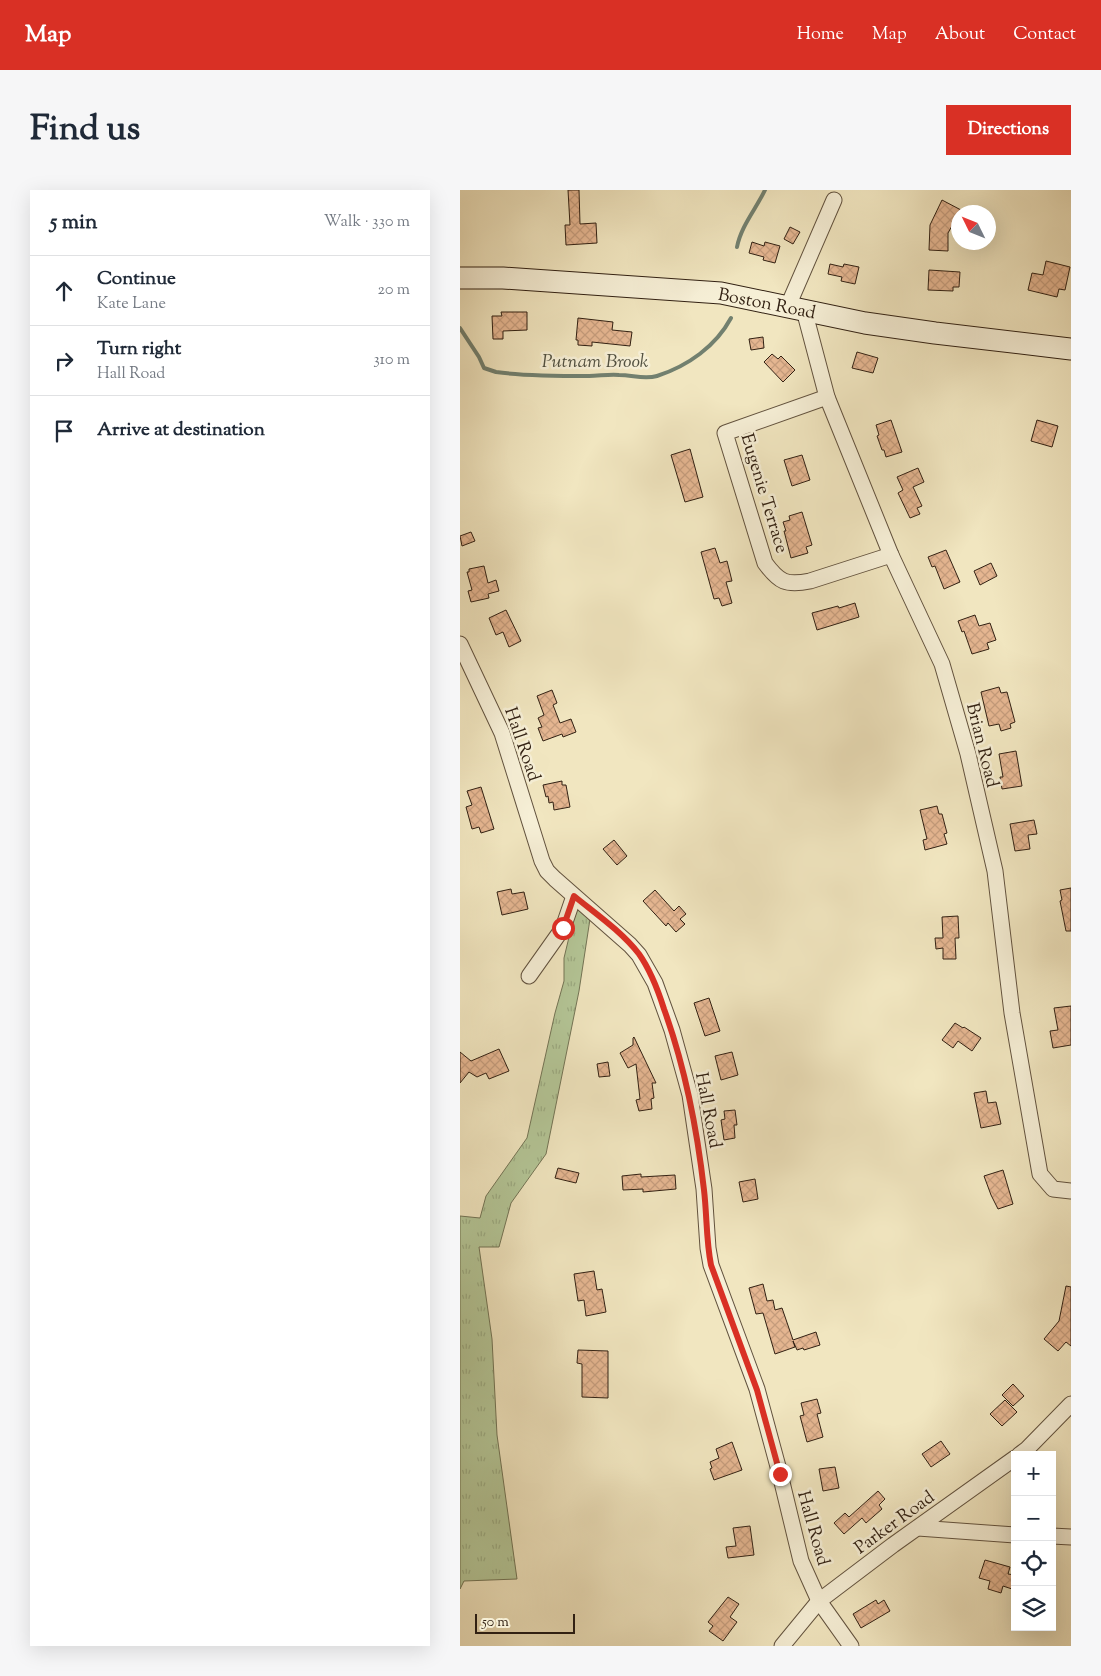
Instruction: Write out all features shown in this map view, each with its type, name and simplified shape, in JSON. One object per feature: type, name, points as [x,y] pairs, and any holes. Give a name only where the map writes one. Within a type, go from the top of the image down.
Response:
[{"type":"main road","name":"Boston Road","points":[[460,278],[503,278],[694,291],[746,297],[896,328],[1071,349]]},
{"type":"street","points":[[796,308],[834,200]]},
{"type":"street","name":"Brian Road","points":[[796,308],[827,397],[891,554],[942,664],[968,754],[994,871],[1012,1014],[1040,1174],[1053,1189],[1071,1191]]},
{"type":"street","name":"Eugenie Terrace","points":[[827,397],[725,433],[766,563],[774,575],[784,582],[796,584],[891,554]]},
{"type":"street","name":"Hall Road","points":[[460,644],[502,733],[543,864],[555,879],[616,930],[639,955],[655,983],[672,1030],[690,1095],[704,1189],[711,1265],[757,1390],[801,1561],[818,1601],[851,1646]]},
{"type":"street","points":[[529,976],[563,928],[574,896]]},
{"type":"street","points":[[1024,1451],[1071,1404]]},
{"type":"street","name":"Parker Road","points":[[782,1646],[818,1601],[1011,1461]]},
{"type":"street","points":[[918,1528],[1011,1535]]},
{"type":"street","points":[[1056,1536],[1071,1537]]},
{"type":"green space","points":[[576,908],[590,919],[579,991],[546,1154],[511,1203],[499,1247],[479,1247],[492,1339],[497,1435],[517,1579],[464,1581],[460,1589],[460,1216],[480,1218],[486,1196],[527,1138],[564,981],[564,958]]},
{"type":"building","points":[[568,190],[579,190],[580,224],[596,223],[597,243],[566,245],[565,225],[570,225]]},
{"type":"building","points":[[942,200],[952,205],[948,251],[929,250],[930,225]]},
{"type":"building","points":[[790,227],[800,232],[793,244],[784,239]]},
{"type":"building","points":[[752,242],[764,246],[765,242],[780,246],[775,263],[763,260],[764,257],[749,253]]},
{"type":"building","points":[[1046,261],[1070,267],[1065,290],[1059,289],[1057,297],[1028,290],[1032,273],[1043,275]]},
{"type":"building","points":[[830,264],[843,267],[844,264],[859,267],[855,284],[841,281],[842,277],[828,274]]},
{"type":"building","points":[[929,270],[960,272],[959,287],[953,287],[953,291],[928,290]]},
{"type":"building","points":[[501,312],[527,312],[527,330],[503,331],[503,339],[493,339],[492,316],[502,316]]},
{"type":"building","points":[[578,318],[613,322],[612,330],[632,332],[630,346],[592,342],[592,346],[578,345],[578,340],[576,340]]},
{"type":"building","points":[[763,337],[764,348],[751,350],[749,339]]},
{"type":"building","points":[[857,352],[878,358],[873,373],[852,368]]},
{"type":"building","points":[[772,354],[778,359],[781,356],[795,370],[783,382],[764,362]]},
{"type":"building","points":[[891,420],[902,452],[886,457],[877,436],[879,435],[876,425]]},
{"type":"building","points":[[1037,420],[1058,426],[1052,447],[1031,441]]},
{"type":"building","points":[[690,449],[703,497],[685,502],[671,455]]},
{"type":"building","points":[[802,455],[810,480],[792,486],[784,460]]},
{"type":"building","points":[[918,468],[924,482],[913,487],[922,506],[917,508],[920,514],[910,518],[898,493],[903,490],[897,477]]},
{"type":"building","points":[[802,512],[812,545],[806,547],[808,553],[791,558],[783,522],[790,520],[789,516]]},
{"type":"building","points":[[471,532],[475,541],[462,546],[460,536]]},
{"type":"building","points":[[715,548],[720,563],[727,561],[732,581],[726,582],[732,603],[722,606],[719,598],[714,599],[701,552]]},
{"type":"building","points":[[946,550],[960,582],[944,589],[935,566],[932,567],[928,557]]},
{"type":"building","points":[[991,563],[997,576],[980,585],[974,571]]},
{"type":"building","points":[[484,566],[488,583],[496,580],[499,591],[488,594],[489,598],[471,602],[468,591],[472,590],[467,572],[469,572],[469,569]]},
{"type":"building","points":[[855,603],[859,617],[817,630],[812,613]]},
{"type":"building","points":[[506,610],[521,641],[509,647],[503,632],[496,635],[489,618]]},
{"type":"building","points":[[975,615],[979,626],[990,623],[996,640],[987,643],[989,649],[972,654],[964,631],[962,632],[958,621]]},
{"type":"building","points":[[999,687],[1001,693],[1007,692],[1015,722],[1010,724],[1011,728],[1001,731],[999,724],[989,726],[981,692]]},
{"type":"building","points":[[552,690],[557,703],[553,705],[560,723],[571,719],[576,732],[563,737],[562,734],[543,741],[538,728],[542,727],[538,718],[544,715],[537,696]]},
{"type":"building","points":[[1016,751],[1022,786],[1002,789],[1000,777],[1003,777],[999,754]]},
{"type":"building","points":[[562,781],[562,785],[566,785],[570,807],[554,810],[553,802],[549,803],[543,785]]},
{"type":"building","points":[[481,787],[494,829],[481,833],[479,827],[472,829],[466,807],[472,805],[467,791]]},
{"type":"building","points":[[937,806],[939,814],[942,814],[947,833],[944,834],[947,844],[925,850],[923,840],[927,839],[920,810]]},
{"type":"building","points":[[1034,820],[1037,834],[1028,835],[1030,849],[1015,851],[1010,824]]},
{"type":"building","points":[[614,840],[627,856],[617,865],[603,849]]},
{"type":"building","points":[[1071,888],[1071,931],[1066,931],[1060,901],[1062,900],[1060,890]]},
{"type":"building","points":[[511,889],[512,894],[524,892],[528,909],[502,915],[497,892]]},
{"type":"building","points":[[655,890],[674,911],[679,906],[686,914],[680,919],[685,924],[676,932],[668,923],[666,926],[643,901]]},
{"type":"building","points":[[958,916],[959,938],[955,938],[956,959],[943,959],[943,948],[936,949],[935,938],[943,938],[942,917]]},
{"type":"building","points":[[709,998],[720,1031],[705,1036],[694,1003]]},
{"type":"building","points":[[1071,1006],[1071,1045],[1053,1048],[1050,1031],[1058,1030],[1054,1008]]},
{"type":"building","points":[[955,1023],[981,1038],[972,1051],[958,1041],[953,1048],[942,1040]]},
{"type":"building","points":[[634,1037],[656,1083],[652,1083],[654,1098],[651,1099],[652,1109],[639,1111],[636,1100],[640,1099],[636,1064],[628,1068],[620,1053],[633,1045]]},
{"type":"building","points":[[499,1049],[509,1071],[489,1079],[486,1073],[477,1077],[469,1072],[460,1083],[460,1052],[471,1061]]},
{"type":"building","points":[[732,1052],[738,1075],[721,1080],[715,1056]]},
{"type":"building","points":[[608,1062],[610,1076],[599,1077],[597,1064]]},
{"type":"building","points":[[986,1091],[988,1103],[996,1102],[1001,1124],[981,1128],[974,1093]]},
{"type":"building","points":[[735,1110],[737,1125],[734,1125],[735,1138],[724,1140],[721,1120],[725,1119],[724,1111]]},
{"type":"building","points":[[558,1168],[579,1173],[576,1183],[555,1178]]},
{"type":"building","points":[[1003,1170],[1013,1204],[998,1209],[984,1176]]},
{"type":"building","points":[[641,1174],[641,1177],[675,1175],[676,1189],[643,1192],[643,1189],[623,1190],[622,1176]]},
{"type":"building","points":[[755,1179],[758,1199],[743,1202],[739,1182]]},
{"type":"building","points":[[594,1271],[597,1290],[602,1289],[606,1312],[586,1316],[584,1300],[578,1301],[574,1274]]},
{"type":"building","points":[[763,1284],[767,1301],[773,1300],[775,1310],[782,1308],[793,1340],[816,1332],[820,1345],[797,1350],[793,1341],[795,1347],[775,1354],[763,1313],[756,1314],[749,1288]]},
{"type":"building","points":[[1066,1286],[1071,1287],[1071,1346],[1066,1342],[1058,1351],[1044,1339],[1059,1321]]},
{"type":"building","points":[[578,1350],[608,1351],[608,1398],[582,1397],[582,1364],[577,1363]]},
{"type":"building","points":[[1013,1384],[1024,1396],[1013,1406],[1002,1395]]},
{"type":"building","points":[[817,1399],[821,1413],[817,1414],[823,1437],[807,1442],[800,1416],[804,1415],[801,1403]]},
{"type":"building","points":[[1005,1400],[1017,1412],[1002,1426],[990,1414]]},
{"type":"building","points":[[941,1441],[950,1454],[931,1467],[922,1454]]},
{"type":"building","points":[[732,1442],[742,1470],[714,1480],[710,1469],[712,1468],[710,1462],[719,1458],[716,1449]]},
{"type":"building","points":[[835,1467],[839,1488],[823,1491],[819,1469]]},
{"type":"building","points":[[878,1491],[885,1499],[879,1505],[882,1509],[866,1523],[862,1518],[844,1534],[834,1523],[845,1513],[849,1517]]},
{"type":"building","points":[[750,1526],[754,1555],[728,1558],[726,1547],[736,1546],[733,1528]]},
{"type":"building","points":[[985,1560],[1010,1567],[1008,1574],[1011,1574],[1011,1589],[1003,1586],[1001,1593],[988,1589],[990,1581],[979,1578]]},
{"type":"building","points":[[728,1597],[739,1604],[730,1617],[737,1622],[723,1641],[709,1631],[713,1626],[708,1622]]},
{"type":"building","points":[[876,1600],[878,1604],[884,1600],[890,1611],[861,1628],[853,1614]]},
{"type":"waterway","name":"Putnam Brook","points":[[737,247],[745,225],[765,190]]},
{"type":"waterway","name":"Putnam Brook","points":[[460,328],[484,368],[496,372],[542,376],[615,375],[648,378],[680,367],[700,354],[725,328],[731,318]]},
{"type":"route","points":[[563,928],[574,896],[616,930],[630,945],[639,955],[655,983],[672,1030],[690,1095],[704,1189],[711,1265],[757,1390],[780,1474]]}]
